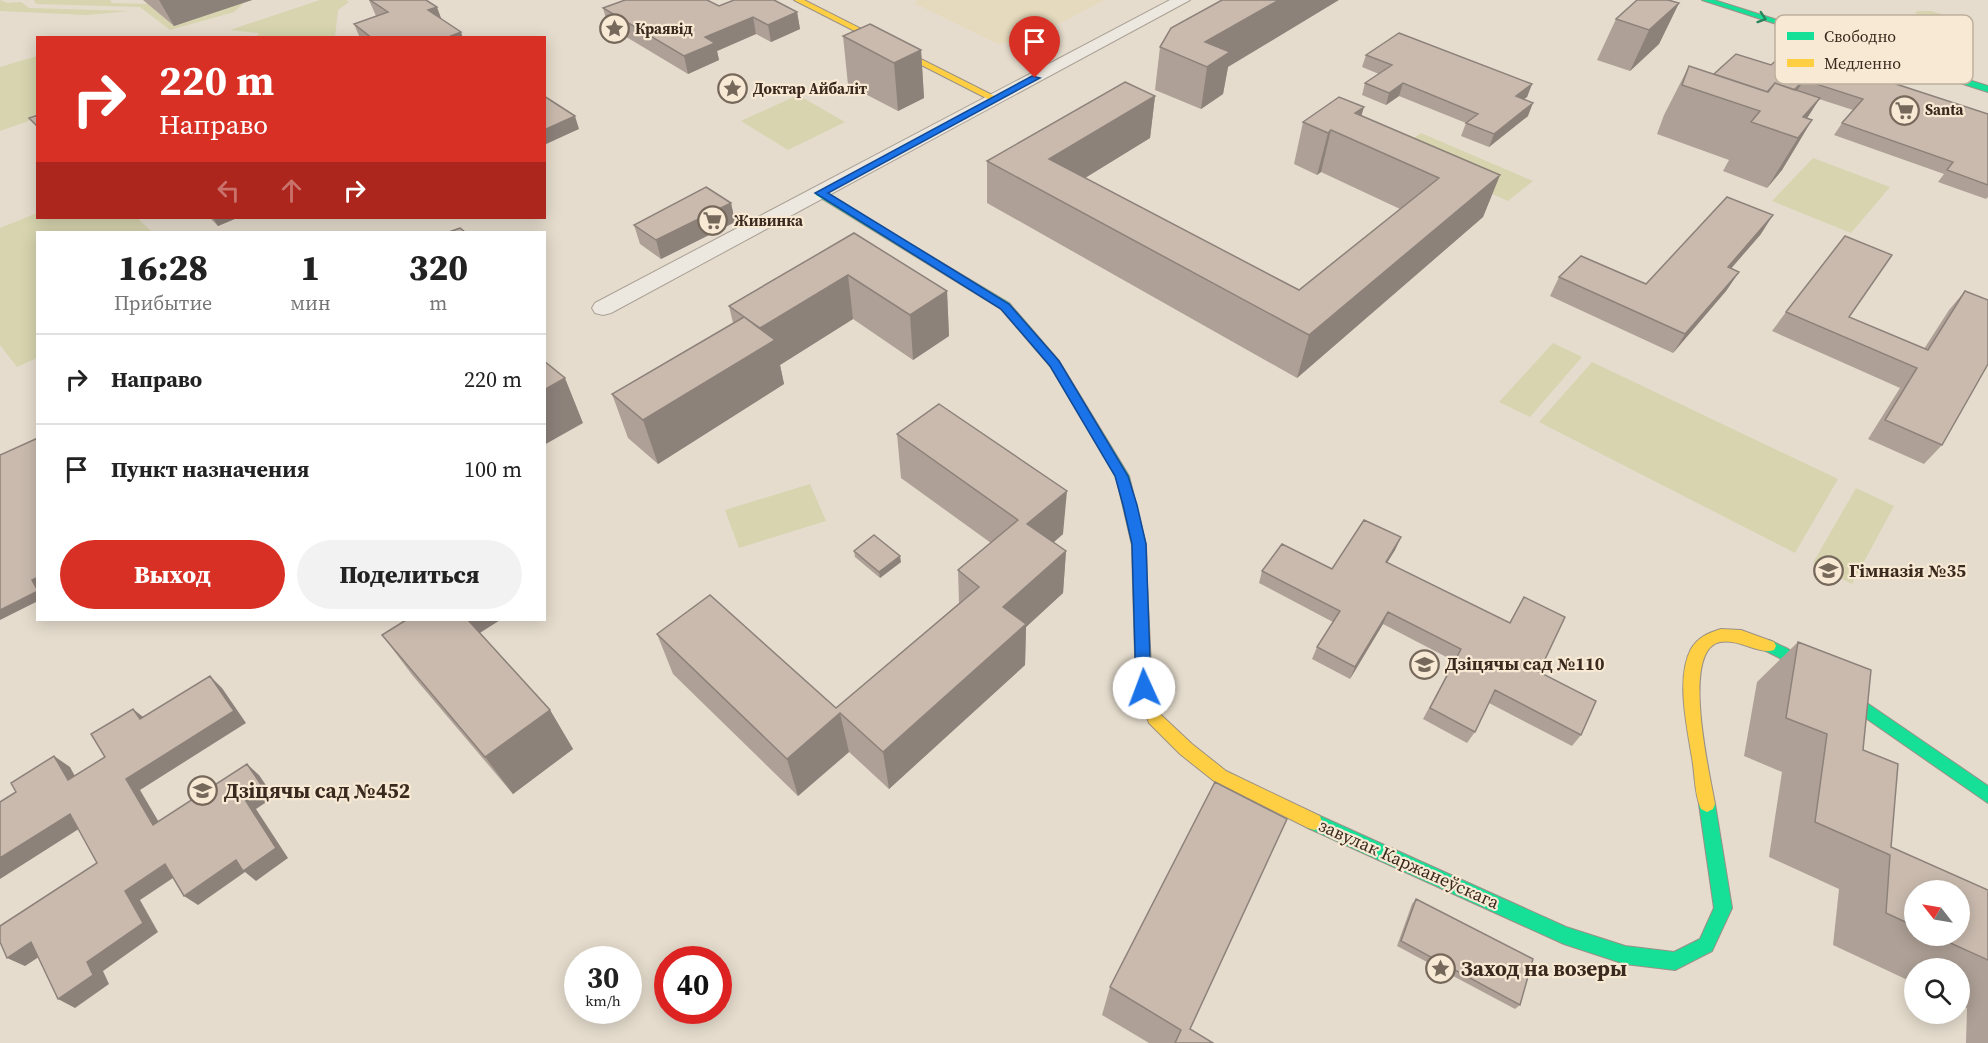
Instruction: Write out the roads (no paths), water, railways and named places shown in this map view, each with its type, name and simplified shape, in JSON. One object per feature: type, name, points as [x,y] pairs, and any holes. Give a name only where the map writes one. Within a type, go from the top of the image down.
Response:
[{"type":"street","points":[[798,0],[995,99]]},
{"type":"street","points":[[603,308],[1182,0]]},
{"type":"street","points":[[1706,0],[1775,22]]},
{"type":"street","points":[[1972,84],[1988,89]]},
{"type":"street","name":"завулак Каржанеўскага","points":[[820,193],[1005,306],[1055,364],[1122,476],[1139,544],[1144,688],[1154,718],[1186,749],[1220,776],[1344,836],[1564,935],[1625,955],[1675,961],[1706,945],[1723,908],[1690,694],[1691,669],[1696,649],[1712,638],[1733,635],[1758,641],[1783,653],[1988,795]]},
{"type":"place","name":"Краявід","points":[[614,29]]},
{"type":"place","name":"Доктар Айбаліт","points":[[732,89]]},
{"type":"place","name":"Santa","points":[[1904,110]]},
{"type":"place","name":"Живинка","points":[[713,221]]},
{"type":"place","name":"Гімназія №35","points":[[1828,571]]},
{"type":"place","name":"Дзіцячы сад №110","points":[[1424,664]]},
{"type":"place","name":"Дзіцячы сад №452","points":[[203,791]]},
{"type":"place","name":"Заход на возеры","points":[[1440,969]]}]
